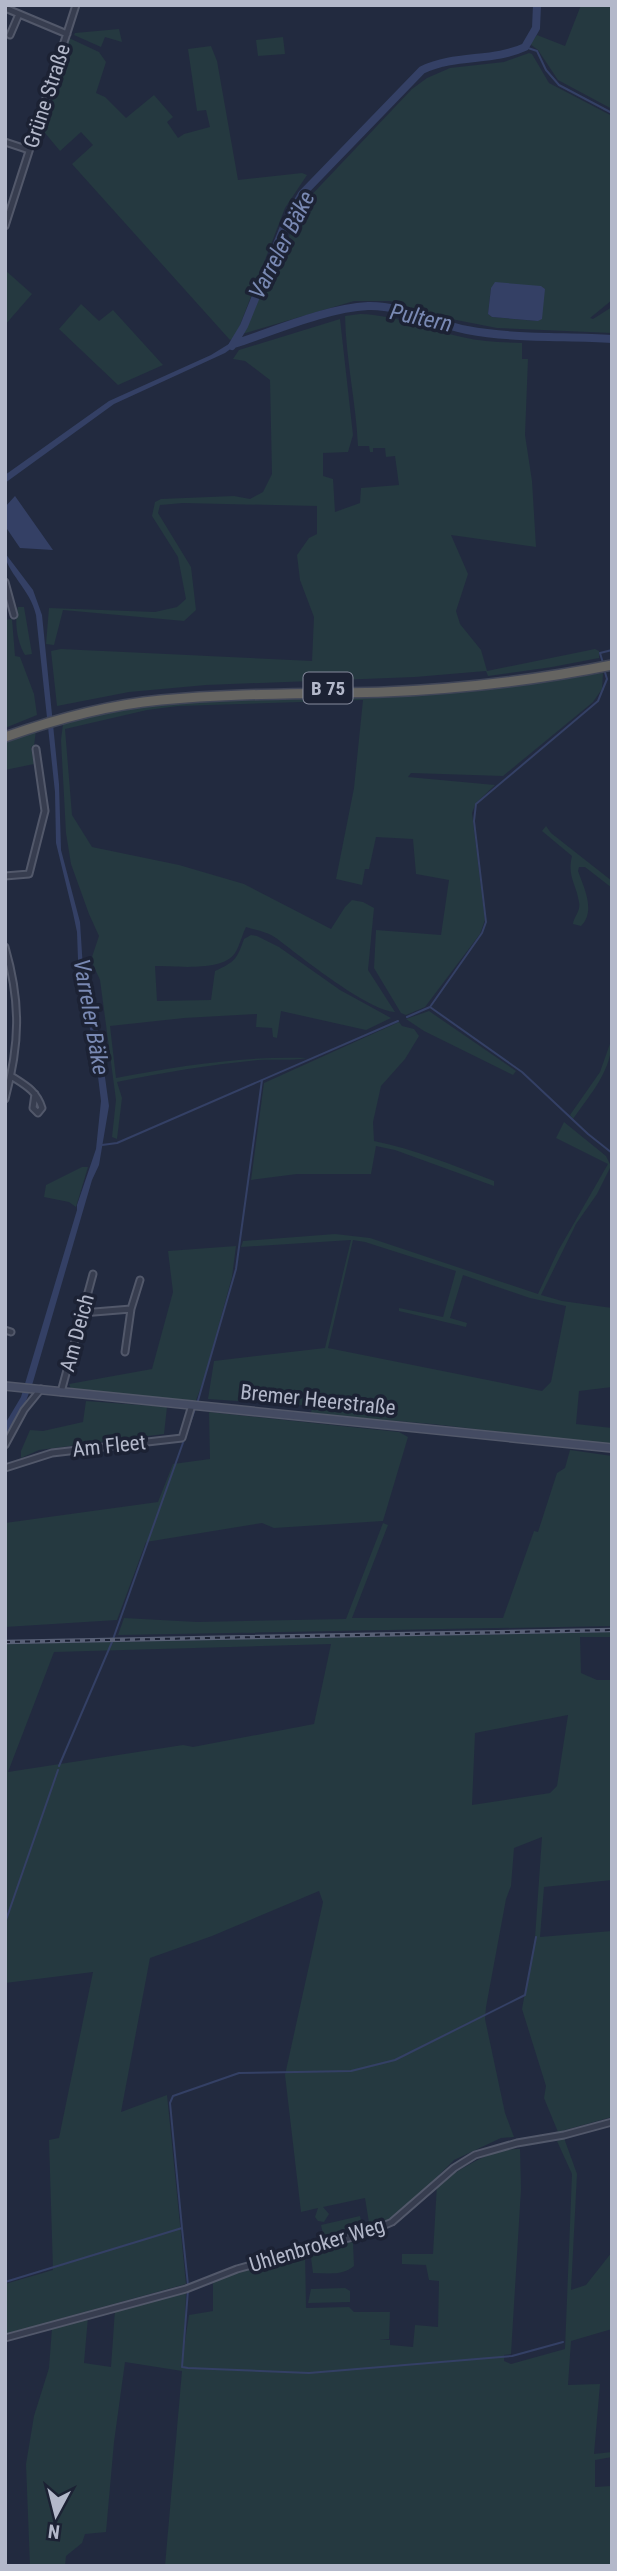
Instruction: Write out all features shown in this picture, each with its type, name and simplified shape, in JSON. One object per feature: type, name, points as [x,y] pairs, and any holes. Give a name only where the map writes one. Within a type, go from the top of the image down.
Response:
[{"type":"highway","name":"B 75","points":[[5,731],[61,716],[159,700],[240,694],[387,692],[466,686],[611,663]]},
{"type":"highway","name":"B 75","points":[[5,737],[41,722]]},
{"type":"main road","name":"Bremer Heerstraße","points":[[5,1386],[612,1448]]},
{"type":"street","name":"Grüne Straße","points":[[5,226],[76,5]]},
{"type":"street","points":[[5,8],[67,34]]},
{"type":"street","points":[[10,35],[19,14]]},
{"type":"street","points":[[5,142],[29,150]]},
{"type":"street","points":[[5,582],[14,615]]},
{"type":"street","points":[[5,876],[29,874],[45,811],[36,749]]},
{"type":"street","points":[[5,947],[18,1007],[15,1058],[5,1099]]},
{"type":"street","points":[[5,1054],[15,1058]]},
{"type":"street","points":[[11,1076],[35,1094]]},
{"type":"street","name":"Am Deich","points":[[61,1392],[93,1274]]},
{"type":"street","points":[[125,1352],[131,1309],[140,1280]]},
{"type":"street","points":[[82,1313],[131,1309]]},
{"type":"street","points":[[5,1445],[24,1410],[41,1389]]},
{"type":"street","name":"Am Fleet","points":[[5,1468],[52,1453],[182,1438],[195,1405]]},
{"type":"street","name":"Uhlenbroker Weg","points":[[5,2338],[186,2289],[237,2270],[367,2233],[392,2222],[454,2168],[475,2155],[612,2122]]},
{"type":"shaded area","points":[[581,5],[612,5],[612,109],[558,80],[538,50],[530,44],[537,35],[565,46]]},
{"type":"shaded area","points":[[119,29],[122,42],[105,37],[101,47],[74,35],[75,33]]},
{"type":"shaded area","points":[[283,37],[285,54],[258,56],[256,40]]},
{"type":"shaded area","points":[[69,38],[99,52],[106,62],[96,93],[105,97],[126,118],[154,95],[173,117],[167,122],[178,138],[210,127],[206,110],[197,111],[188,49],[211,46],[217,61],[238,180],[302,173],[307,175],[285,208],[235,338],[230,340],[72,164],[93,145],[81,132],[60,151],[45,133],[41,121]]},
{"type":"shaded area","points":[[532,54],[549,83],[612,116],[612,300],[590,318],[593,319],[612,307],[612,333],[497,328],[441,317],[390,301],[354,301],[242,334],[280,242],[288,241],[292,224],[302,205],[412,89],[427,78],[450,68],[504,62]],"holes":[[[491,288],[542,318],[538,321],[492,317],[488,314]]]},
{"type":"shaded area","points":[[5,270],[32,294],[5,325]]},
{"type":"shaded area","points":[[81,304],[99,321],[113,310],[163,365],[118,385],[59,329]]},
{"type":"shaded area","points":[[360,314],[399,320],[470,339],[522,343],[522,359],[528,359],[525,435],[532,481],[536,547],[451,535],[468,574],[456,611],[460,624],[481,650],[487,671],[595,649],[599,651],[599,658],[488,676],[486,671],[415,677],[206,685],[129,692],[57,706],[51,651],[61,649],[312,661],[314,617],[300,580],[297,555],[309,538],[317,534],[317,506],[183,503],[160,505],[158,513],[191,567],[196,610],[184,621],[63,610],[54,645],[46,644],[49,608],[155,612],[177,607],[186,599],[178,557],[152,516],[155,502],[161,499],[234,496],[250,499],[263,492],[272,474],[270,380],[245,361],[233,359],[239,350],[340,319],[353,435],[348,452],[323,453],[323,476],[333,479],[335,512],[360,503],[361,488],[399,485],[395,456],[386,457],[385,448],[373,448],[373,452],[370,452],[369,446],[358,446],[345,316]]},
{"type":"shaded area","points":[[18,607],[24,607],[32,654],[25,655],[18,638]]},
{"type":"shaded area","points":[[12,619],[15,656],[20,657],[34,694],[37,715],[5,728],[5,620]]},
{"type":"shaded area","points":[[603,673],[602,689],[593,702],[503,776],[411,773],[408,777],[495,785],[476,803],[472,813],[485,920],[480,934],[425,1007],[406,1015],[401,1013],[374,968],[376,930],[441,935],[449,880],[416,874],[413,839],[376,837],[369,869],[365,869],[362,885],[336,879],[354,788],[363,700],[178,706],[147,710],[65,729],[72,815],[92,847],[179,865],[244,884],[331,929],[352,900],[363,902],[374,908],[368,970],[395,1012],[368,1003],[273,936],[246,927],[235,953],[220,963],[198,967],[155,966],[157,1001],[211,1000],[215,971],[234,959],[244,939],[251,935],[257,936],[279,947],[340,990],[391,1018],[366,1030],[281,1011],[277,1038],[273,1037],[272,1028],[256,1027],[257,1014],[110,1026],[116,1078],[211,1063],[307,1058],[222,1064],[117,1082],[122,1098],[117,1139],[112,1137],[116,1100],[100,980],[91,960],[99,936],[71,864],[66,833],[61,740],[63,724],[127,709],[192,701],[252,697],[424,694]]},
{"type":"shaded area","points":[[36,730],[34,746],[31,747],[34,764],[5,770],[5,740]]},
{"type":"shaded area","points":[[546,826],[551,833],[612,881],[612,888],[585,867],[579,867],[588,906],[588,913],[581,926],[573,924],[579,905],[571,875],[572,856],[542,831]]},
{"type":"shaded area","points":[[429,1011],[516,1071],[513,1075],[424,1031],[406,1019]]},
{"type":"shaded area","points":[[399,1022],[402,1026],[414,1029],[419,1036],[405,1059],[381,1086],[373,1122],[374,1141],[449,1164],[494,1181],[494,1186],[395,1150],[376,1146],[371,1174],[297,1174],[251,1180],[264,1083]]},
{"type":"shaded area","points":[[612,1038],[604,1071],[573,1119],[570,1115],[600,1072]]},
{"type":"shaded area","points":[[564,1122],[606,1156],[611,1166],[597,1194],[576,1224],[541,1295],[562,1301],[612,1308],[612,1387],[579,1391],[576,1424],[612,1428],[612,1445],[432,1424],[311,1414],[312,1406],[208,1399],[214,1361],[325,1348],[351,1240],[241,1247],[243,1241],[335,1234],[370,1238],[538,1294],[558,1251],[608,1164],[556,1138]],"holes":[[[353,1240],[456,1271],[443,1317],[399,1308],[399,1311],[466,1327],[467,1323],[450,1318],[463,1275],[530,1298],[566,1306],[551,1382],[542,1391],[328,1348]]]},
{"type":"shaded area","points":[[82,1167],[88,1167],[76,1207],[69,1202],[44,1197],[46,1185]]},
{"type":"shaded area","points":[[236,1246],[232,1277],[195,1403],[71,1389],[69,1384],[152,1369],[173,1292],[168,1251]]},
{"type":"shaded area","points":[[86,1401],[167,1407],[164,1434],[39,1450],[21,1458],[21,1451],[30,1430],[43,1431],[83,1422]]},
{"type":"shaded area","points":[[209,1412],[399,1432],[408,1437],[383,1521],[274,1528],[262,1523],[146,1542],[117,1620],[5,1627],[5,1523],[158,1502],[173,1464],[210,1459]]},
{"type":"shaded area","points":[[570,1450],[612,1456],[612,1626],[118,1635],[124,1618],[197,1622],[346,1619],[383,1523],[388,1525],[352,1618],[503,1618],[534,1531],[538,1532],[557,1473],[565,1468]]},
{"type":"shaded area","points":[[612,1632],[612,1637],[580,1637],[581,1673],[597,1680],[612,1680],[612,1880],[544,1887],[540,1937],[612,1931],[612,2117],[558,2132],[544,2098],[546,2086],[522,2009],[535,1938],[542,1837],[514,1848],[511,1886],[506,1899],[486,2007],[485,2019],[505,2113],[514,2137],[501,2138],[454,2160],[402,2212],[370,2229],[365,2198],[323,2207],[329,2214],[324,2222],[315,2217],[318,2208],[301,2212],[285,2075],[323,1902],[319,1891],[212,1936],[150,1958],[121,2112],[167,2095],[186,2284],[5,2334],[5,2284],[53,2270],[49,2140],[59,2138],[93,1972],[5,1983],[5,1644]],"holes":[[[331,1644],[314,1724],[193,1747],[183,1745],[8,1772],[54,1652]],[[568,1715],[557,1786],[550,1793],[472,1805],[475,1733]]]},
{"type":"shaded area","points":[[564,2138],[577,2174],[571,2290],[586,2285],[612,2252],[612,2329],[571,2341],[568,2385],[600,2384],[594,2454],[612,2452],[612,2457],[595,2460],[595,2487],[612,2486],[612,2566],[165,2566],[182,2371],[125,2362],[106,2532],[85,2534],[82,2543],[66,2556],[65,2566],[30,2566],[26,2464],[34,2416],[49,2368],[52,2328],[88,2317],[84,2363],[111,2367],[115,2310],[186,2291],[184,2348],[189,2315],[213,2311],[213,2280],[305,2251],[306,2308],[349,2307],[354,2312],[390,2312],[389,2339],[379,2340],[390,2340],[390,2345],[413,2347],[415,2325],[438,2327],[439,2281],[429,2280],[426,2265],[402,2264],[402,2254],[433,2254],[437,2184],[487,2156],[520,2149],[521,2189],[511,2354],[504,2355],[504,2361],[511,2364],[565,2349],[572,2174],[557,2141]]},
{"type":"shaded area","points":[[360,2216],[363,2229],[324,2238],[321,2225]]},
{"type":"shaded area","points":[[347,2241],[353,2243],[354,2266],[340,2273],[313,2273],[310,2250]]},
{"type":"shaded area","points":[[345,2288],[350,2291],[350,2302],[308,2303],[311,2289]]},
{"type":"water","points":[[495,282],[541,286],[545,289],[542,319],[538,321],[492,317],[488,314],[491,288]]},
{"type":"water","points":[[237,339],[236,345],[225,353],[114,404],[5,483],[5,475],[109,401],[211,355]]},
{"type":"water","points":[[15,496],[53,550],[20,548],[5,526],[5,507]]},
{"type":"water","points":[[5,553],[33,590],[42,615],[59,784],[61,850],[80,922],[84,985],[99,1034],[109,1106],[99,1165],[92,1180],[33,1382],[26,1401],[5,1438],[5,1424],[21,1397],[96,1149],[101,1101],[94,1044],[79,987],[77,932],[56,843],[55,792],[36,615],[29,597],[9,567]]},
{"type":"waterway","name":"Varreler Bäke","points":[[232,346],[244,326],[286,222],[302,194],[422,70],[448,62],[500,55],[525,47],[536,28],[537,5]]},
{"type":"waterway","points":[[525,47],[537,51],[546,70],[559,85],[612,113]]},
{"type":"waterway","name":"Pultern","points":[[234,344],[318,315],[368,306],[394,308],[455,327],[485,333],[612,339]]},
{"type":"waterway","points":[[603,663],[600,653],[612,650]]},
{"type":"waterway","points":[[407,1017],[430,1007],[482,933],[486,922],[474,821],[476,804],[598,701],[607,679],[604,669]]},
{"type":"waterway","points":[[430,1007],[522,1072],[612,1153]]},
{"type":"waterway","points":[[102,1145],[117,1143],[398,1021]]},
{"type":"waterway","points":[[197,1404],[236,1269],[262,1080]]},
{"type":"waterway","points":[[59,1766],[112,1642],[195,1409]]},
{"type":"waterway","points":[[5,1923],[58,1770]]},
{"type":"waterway","points":[[5,2282],[182,2228],[170,2103],[173,2096],[239,2073],[351,2071],[395,2060],[525,1995],[536,1937]]},
{"type":"waterway","points":[[182,2228],[188,2285]]},
{"type":"waterway","points":[[188,2290],[182,2367],[188,2368],[309,2373],[512,2356],[563,2342]]},
{"type":"railway","points":[[5,1642],[612,1630]]}]
